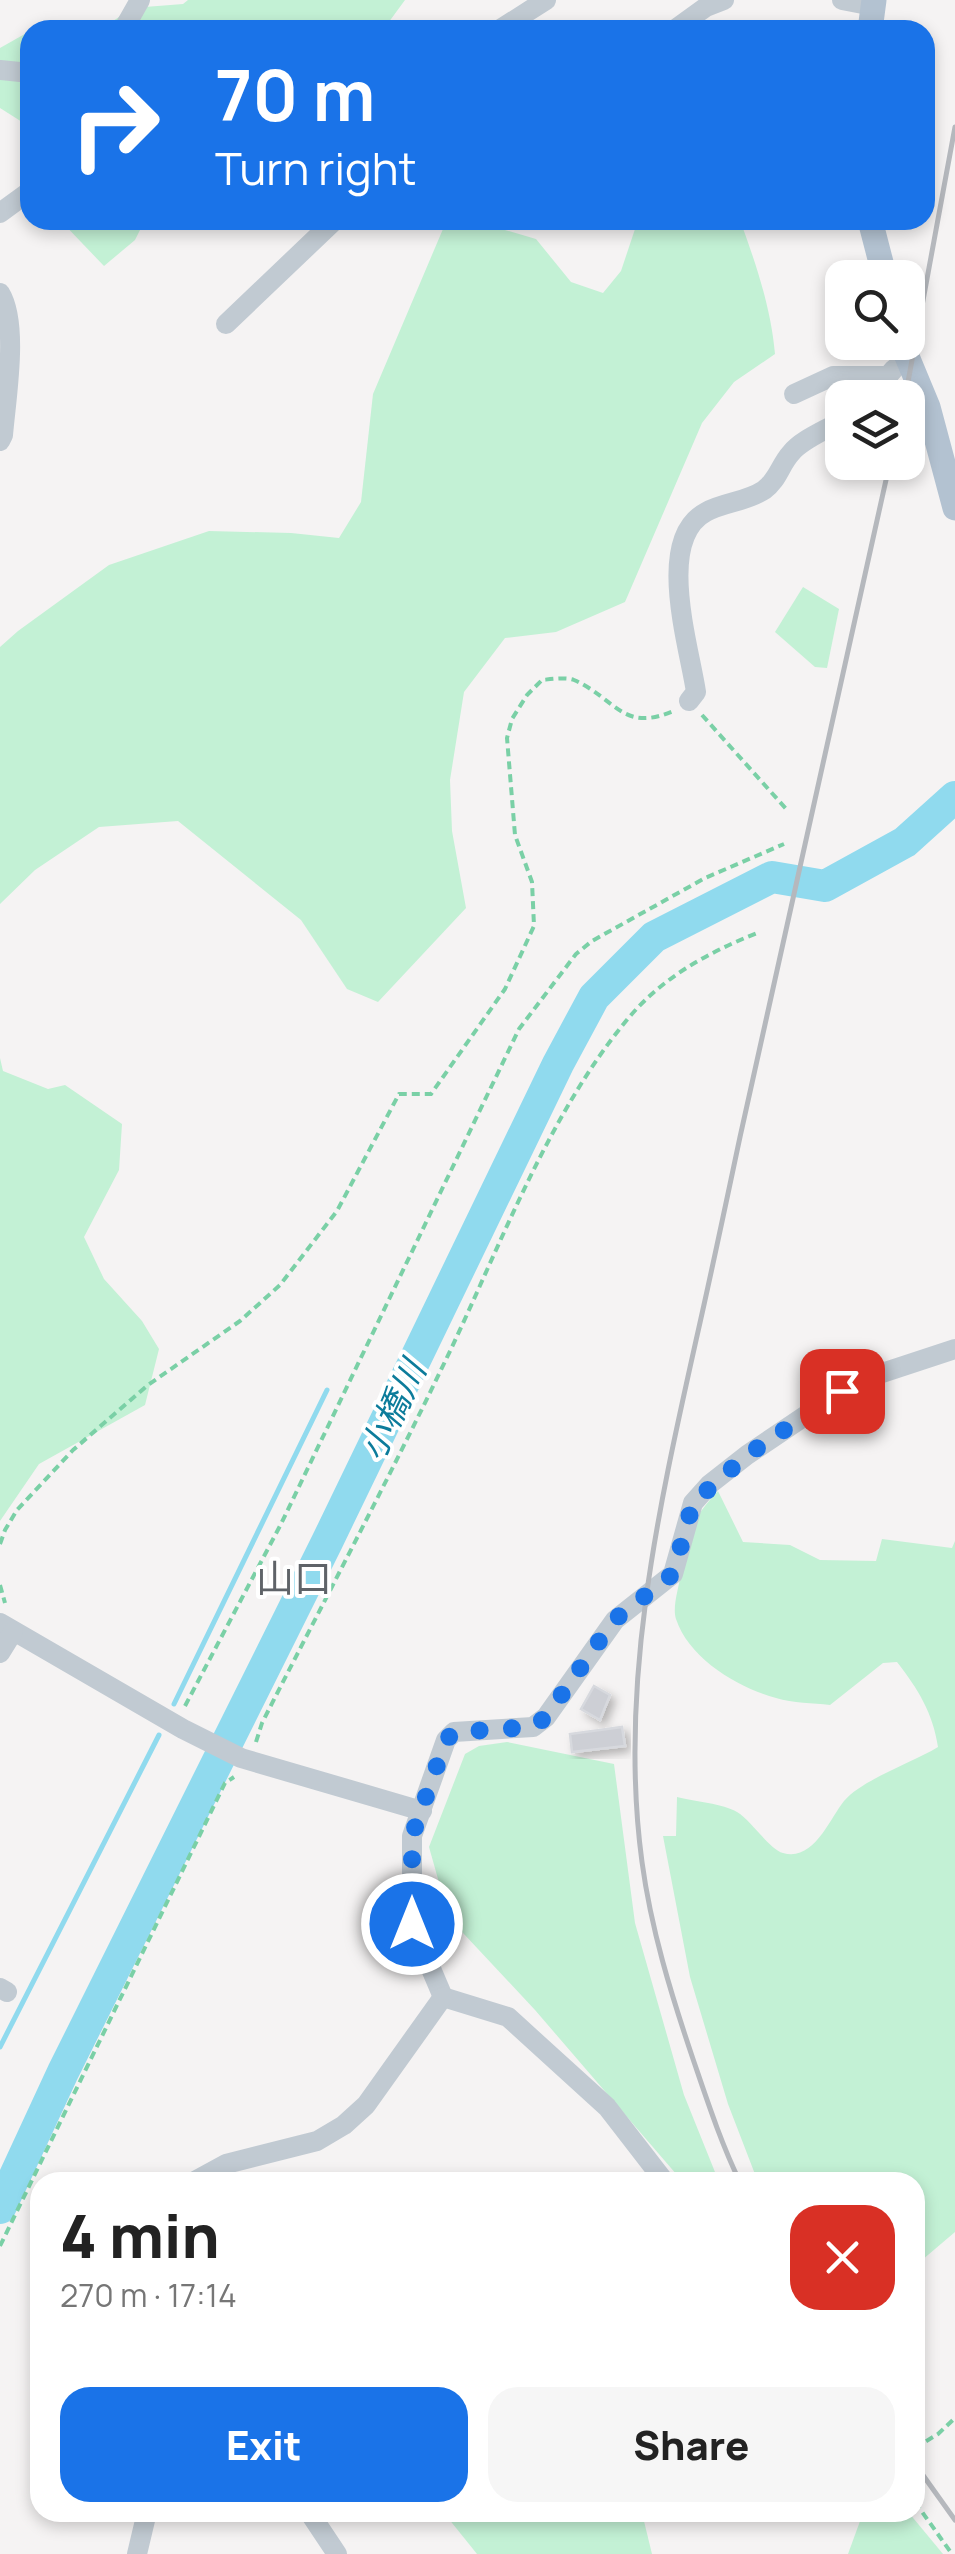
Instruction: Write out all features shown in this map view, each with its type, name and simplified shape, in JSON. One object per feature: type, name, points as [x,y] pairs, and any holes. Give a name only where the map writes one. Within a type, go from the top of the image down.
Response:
[{"type":"main road","points":[[873,230],[880,260]]},
{"type":"main road","points":[[901,360],[912,367],[928,407],[955,508]]},
{"type":"street","points":[[515,20],[546,0]]},
{"type":"street","points":[[689,20],[724,0]]},
{"type":"street","points":[[842,0],[873,12]]},
{"type":"street","points":[[226,324],[325,230]]},
{"type":"street","points":[[0,293],[8,325],[0,441]]},
{"type":"street","points":[[794,394],[833,376],[891,360]]},
{"type":"street","points":[[689,701],[696,692],[676,568],[690,524],[707,511],[762,491],[777,478],[792,452],[825,431]]},
{"type":"street","points":[[656,2172],[607,2107],[508,2017],[443,1997],[412,1924],[412,1836],[446,1740],[454,1732],[533,1727],[546,1717],[614,1620],[673,1574],[693,1503],[747,1455],[842,1391],[873,1376],[955,1350]]},
{"type":"street","points":[[0,1653],[6,1628],[179,1727],[246,1760],[422,1812]]},
{"type":"street","points":[[211,2172],[226,2164],[317,2142],[344,2124],[366,2105],[443,1997]]},
{"type":"street","points":[[137,2554],[145,2522]]},
{"type":"street","points":[[316,2522],[337,2554]]},
{"type":"path","points":[[0,1544],[18,1510],[73,1450],[148,1385],[240,1321],[280,1286],[337,1211],[399,1094],[431,1094],[504,989],[534,926],[532,882],[515,835],[507,738],[512,719],[542,680],[572,678],[624,714],[648,721],[689,701],[788,811]]},
{"type":"path","points":[[179,1727],[519,1028],[564,969],[592,941],[705,878],[784,844]]},
{"type":"path","points":[[36,2172],[225,1783],[246,1760],[438,1378],[535,1172],[599,1056],[628,1017],[684,966],[757,933]]},
{"type":"path","points":[[0,2246],[30,2184]]},
{"type":"path","points":[[925,2442],[955,2418]]},
{"type":"path","points":[[925,2516],[952,2554]]},
{"type":"green space","points":[[188,0],[405,0],[390,20],[115,20],[132,8],[183,4]]},
{"type":"green space","points":[[20,37],[20,121],[0,108],[0,48]]},
{"type":"green space","points":[[70,230],[140,230],[135,240],[104,266]]},
{"type":"green space","points":[[443,230],[505,230],[536,239],[571,282],[603,293],[621,271],[635,230],[743,230],[766,303],[775,354],[734,382],[702,423],[625,602],[556,632],[505,638],[464,692],[450,780],[452,831],[466,908],[378,1002],[347,989],[301,920],[178,821],[99,827],[35,870],[0,904],[0,647],[109,565],[209,531],[339,538],[361,502],[373,394]]},
{"type":"green space","points":[[803,587],[839,609],[827,668],[815,667],[775,632]]},
{"type":"green space","points":[[0,1058],[3,1071],[48,1089],[65,1085],[122,1124],[119,1170],[84,1237],[104,1279],[142,1321],[159,1349],[145,1405],[39,1464],[0,1521]]},
{"type":"green space","points":[[718,1491],[743,1542],[790,1545],[820,1560],[876,1561],[882,1539],[952,1548],[955,1541],[955,2232],[925,2258],[925,2172],[754,2172],[728,2104],[690,1977],[663,1836],[676,1836],[677,1797],[731,1809],[783,1853],[804,1851],[820,1837],[852,1793],[938,1747],[936,1735],[924,1702],[897,1662],[883,1663],[830,1705],[783,1700],[762,1693],[732,1679],[704,1659],[683,1633],[675,1609],[685,1548],[702,1511]]},
{"type":"green space","points":[[507,1742],[614,1764],[635,1923],[684,2095],[715,2172],[674,2172],[535,2010],[449,1918],[429,1847],[465,1754],[479,1746]]},
{"type":"green space","points":[[451,2522],[644,2522],[652,2554],[477,2554]]},
{"type":"green space","points":[[860,2522],[916,2522],[943,2554],[848,2554]]},
{"type":"building","points":[[594,1686],[610,1695],[600,1720],[581,1709]]},
{"type":"building","points":[[622,1727],[625,1746],[572,1752],[570,1734]]},
{"type":"waterway","name":"小橋川","points":[[0,2208],[63,2072],[594,997],[654,937],[772,877],[825,886],[905,842],[955,797]]},
{"type":"waterway","points":[[174,1704],[327,1390]]},
{"type":"waterway","points":[[0,2047],[159,1735]]},
{"type":"railway","points":[[908,380],[955,127]]},
{"type":"railway","points":[[736,2172],[685,2035],[651,1912],[636,1796],[639,1663],[669,1465],[886,480]]},
{"type":"railway","points":[[925,2478],[955,2520]]},
{"type":"district","name":"山口","points":[[294,1577]]},
{"type":"route","points":[[412,1924],[412,1836],[446,1740],[454,1732],[533,1727],[546,1717],[614,1620],[673,1574],[693,1503],[710,1484],[842,1391]]}]
